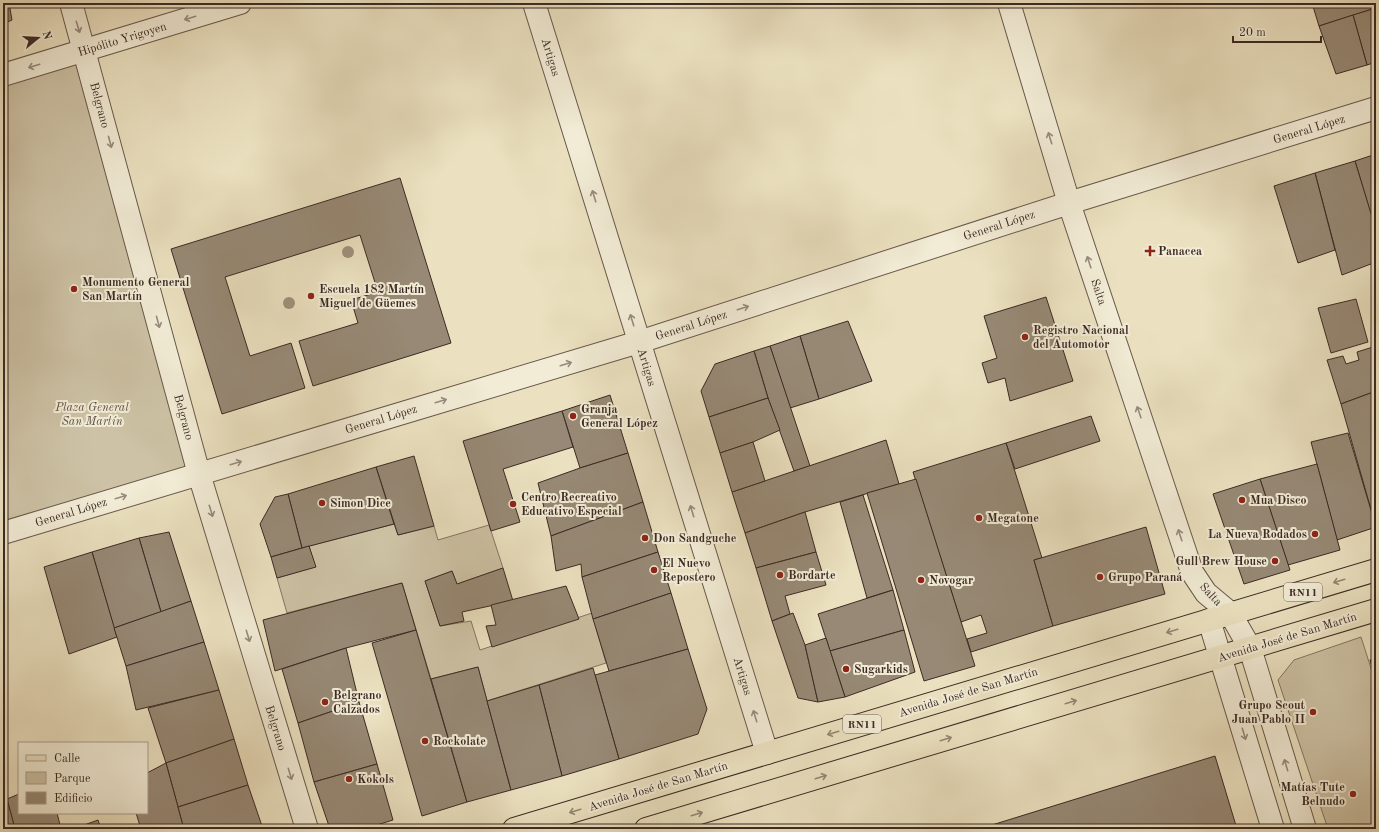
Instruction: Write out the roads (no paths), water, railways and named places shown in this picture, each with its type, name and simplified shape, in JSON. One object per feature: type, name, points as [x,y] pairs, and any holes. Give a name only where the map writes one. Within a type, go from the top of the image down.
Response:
[{"type":"main road","name":"Avenida José de San Martín","points":[[514,829],[1376,570]]},
{"type":"main road","name":"Avenida José de San Martín","points":[[646,829],[1376,610]]},
{"type":"street","name":"Belgrano","points":[[71,3],[199,474],[307,829]]},
{"type":"street","name":"Hipólito Yrigoyen","points":[[3,75],[240,3]]},
{"type":"street","name":"Artigas","points":[[534,3],[767,753]]},
{"type":"street","name":"Salta","points":[[1009,3],[1069,203],[1192,572],[1206,593],[1230,613]]},
{"type":"street","name":"General López","points":[[3,533],[639,342],[1069,203],[1376,108]]},
{"type":"street","points":[[1230,613],[1250,648],[1305,829]]},
{"type":"street","points":[[1209,620],[1272,829]]},
{"type":"place","name":"Panacea","points":[[1150,251]]},
{"type":"place","name":"Monumento General San Martín","points":[[74,289]]},
{"type":"place","name":"Escuela 182 Martín Miguel de Güemes","points":[[311,296]]},
{"type":"place","name":"Registro Nacional del Automotor","points":[[1025,337]]},
{"type":"place","name":"Granja General López","points":[[573,416]]},
{"type":"place","name":"Mua Disco","points":[[1242,500]]},
{"type":"place","name":"Simon Dice","points":[[322,503]]},
{"type":"place","name":"Centro Recreativo Educativo Especial","points":[[513,504]]},
{"type":"place","name":"Megatone","points":[[979,518]]},
{"type":"place","name":"La Nueva Rodados","points":[[1315,534]]},
{"type":"place","name":"Don Sandguche","points":[[645,538]]},
{"type":"place","name":"Gull Brew House","points":[[1275,561]]},
{"type":"place","name":"El Nuevo Repostero","points":[[654,570]]},
{"type":"place","name":"Bordarte","points":[[780,575]]},
{"type":"place","name":"Grupo Paraná","points":[[1100,577]]},
{"type":"place","name":"Novogar","points":[[921,580]]},
{"type":"place","name":"Sugarkids","points":[[846,669]]},
{"type":"place","name":"Belgrano Calzados","points":[[325,702]]},
{"type":"place","name":"Grupo Scout Juan Pablo II","points":[[1313,712]]},
{"type":"place","name":"Rockolate","points":[[425,741]]},
{"type":"place","name":"Kokols","points":[[349,779]]},
{"type":"place","name":"Matías Tute Belnudo","points":[[1353,794]]},
{"type":"park label","name":"Plaza General San Martín","points":[[92,414]]}]
